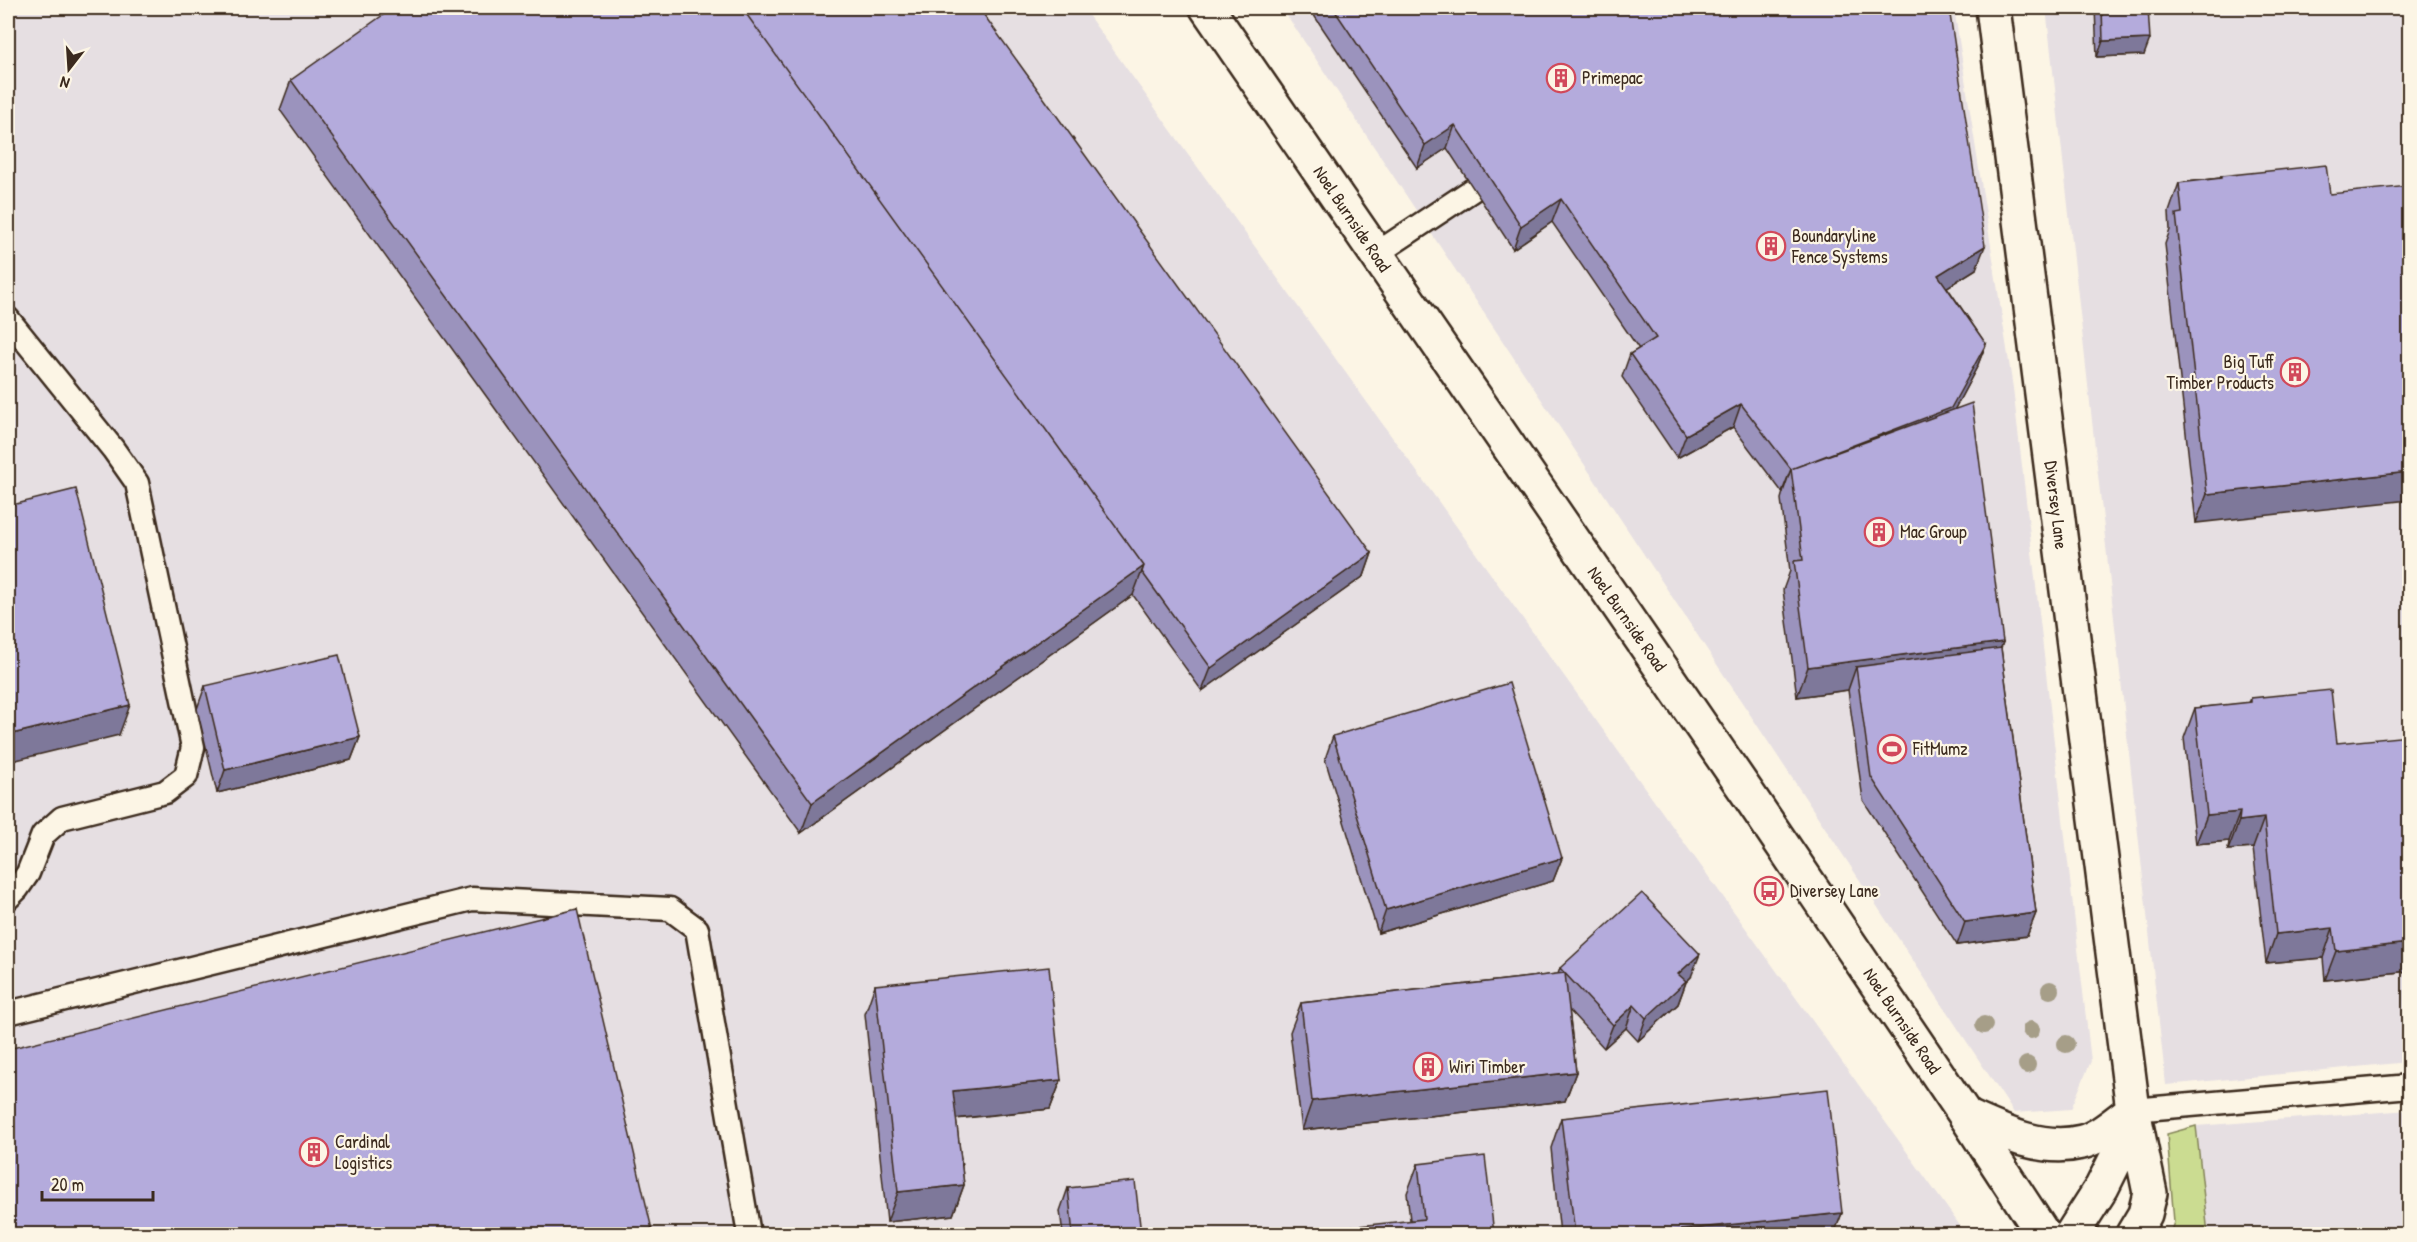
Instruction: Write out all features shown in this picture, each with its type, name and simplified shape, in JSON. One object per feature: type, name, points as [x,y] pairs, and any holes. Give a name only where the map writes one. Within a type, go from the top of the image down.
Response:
[{"type":"street","name":"Noel Burnside Road","points":[[1207,8],[1748,794],[2043,1234]]},
{"type":"street","name":"Diversey Lane","points":[[1993,8],[2133,1110],[2150,1193],[2145,1214],[2133,1234]]},
{"type":"street","name":"Diversey Lane","points":[[2072,1234],[2102,1187],[2116,1158],[2133,1110]]},
{"type":"street","points":[[1966,1116],[2016,1138],[2060,1144],[2083,1142],[2103,1132],[2133,1110]]},
{"type":"street","points":[[2150,1193],[2150,1234]]},
{"type":"lane","points":[[1376,254],[1474,189]]},
{"type":"lane","points":[[8,319],[113,449],[136,483],[193,747],[186,776],[165,792],[62,818],[43,835],[28,873],[17,890],[8,898]]},
{"type":"lane","points":[[8,1013],[472,899],[670,909],[697,928],[749,1234]]},
{"type":"lane","points":[[2133,1110],[2409,1086]]},
{"type":"shaded area","points":[[8,8],[1083,8],[1966,1234],[8,1234]]},
{"type":"shaded area","points":[[1282,8],[1954,8],[2013,388],[2091,1061],[2071,1109],[2014,1113]]},
{"type":"shaded area","points":[[2046,8],[2409,8],[2409,1062],[2166,1085]]},
{"type":"shaded area","points":[[2409,1110],[2409,1234],[2208,1234],[2196,1126]]},
{"type":"green space","points":[[2196,1126],[2208,1234],[2170,1234],[2174,1222],[2167,1134]]},
{"type":"building","points":[[393,8],[742,8],[1144,566],[812,803],[291,80]]},
{"type":"building","points":[[742,8],[979,8],[1372,553],[1211,668],[1142,572],[1144,566]]},
{"type":"building","name":"Boundaryline Fence Systems","points":[[1333,8],[1949,8],[1985,246],[1938,275],[1986,344],[1951,408],[1791,469],[1741,404],[1686,435],[1630,354],[1656,338],[1561,199],[1521,226],[1455,125],[1425,145]]},
{"type":"building","points":[[2102,8],[2148,8],[2150,39],[2103,41]]},
{"type":"building","name":"Big Tuff Timber Products","points":[[2326,165],[2330,194],[2409,186],[2409,472],[2207,494],[2176,214],[2182,213],[2179,183],[2221,178],[2221,176]]},
{"type":"building","points":[[1972,403],[2003,642],[1808,667],[1794,561],[1803,560],[1791,469]]},
{"type":"building","points":[[76,489],[130,705],[8,735],[8,506]]},
{"type":"building","points":[[2001,648],[2036,913],[1965,922],[1871,777],[1856,667]]},
{"type":"building","points":[[339,655],[360,737],[225,770],[205,686]]},
{"type":"building","points":[[1509,683],[1562,858],[1386,910],[1333,736]]},
{"type":"building","points":[[2331,690],[2337,743],[2409,736],[2409,943],[2336,951],[2333,928],[2276,934],[2264,818],[2239,821],[2240,812],[2207,815],[2195,708],[2251,702],[2251,698]]},
{"type":"building","points":[[1642,893],[1700,954],[1678,974],[1686,981],[1646,1018],[1634,1005],[1613,1025],[1560,968]]},
{"type":"building","name":"Cardinal Logistics","points":[[577,909],[653,1234],[8,1234],[8,1049]]},
{"type":"building","points":[[1049,967],[1061,1080],[953,1091],[964,1185],[898,1192],[875,985]]},
{"type":"building","name":"Wiri Timber","points":[[1565,973],[1576,1072],[1312,1101],[1301,1003]]},
{"type":"building","points":[[1828,1089],[1842,1213],[1641,1234],[1575,1234],[1561,1118]]},
{"type":"building","points":[[1485,1156],[1494,1234],[1283,1234],[1424,1219],[1418,1164]]},
{"type":"building","points":[[1135,1181],[1141,1234],[1073,1234],[1068,1188]]},
{"type":"place","name":"Primepac","points":[[1561,78]]},
{"type":"place","name":"Boundaryline Fence Systems","points":[[1771,246]]},
{"type":"place","name":"Big Tuff Timber Products","points":[[2295,372]]},
{"type":"place","name":"Mac Group","points":[[1879,532]]},
{"type":"place","name":"FitMumz","points":[[1892,749]]},
{"type":"place","name":"Diversey Lane","points":[[1769,891]]},
{"type":"place","name":"Wiri Timber","points":[[1428,1067]]},
{"type":"place","name":"Cardinal Logistics","points":[[314,1152]]}]
